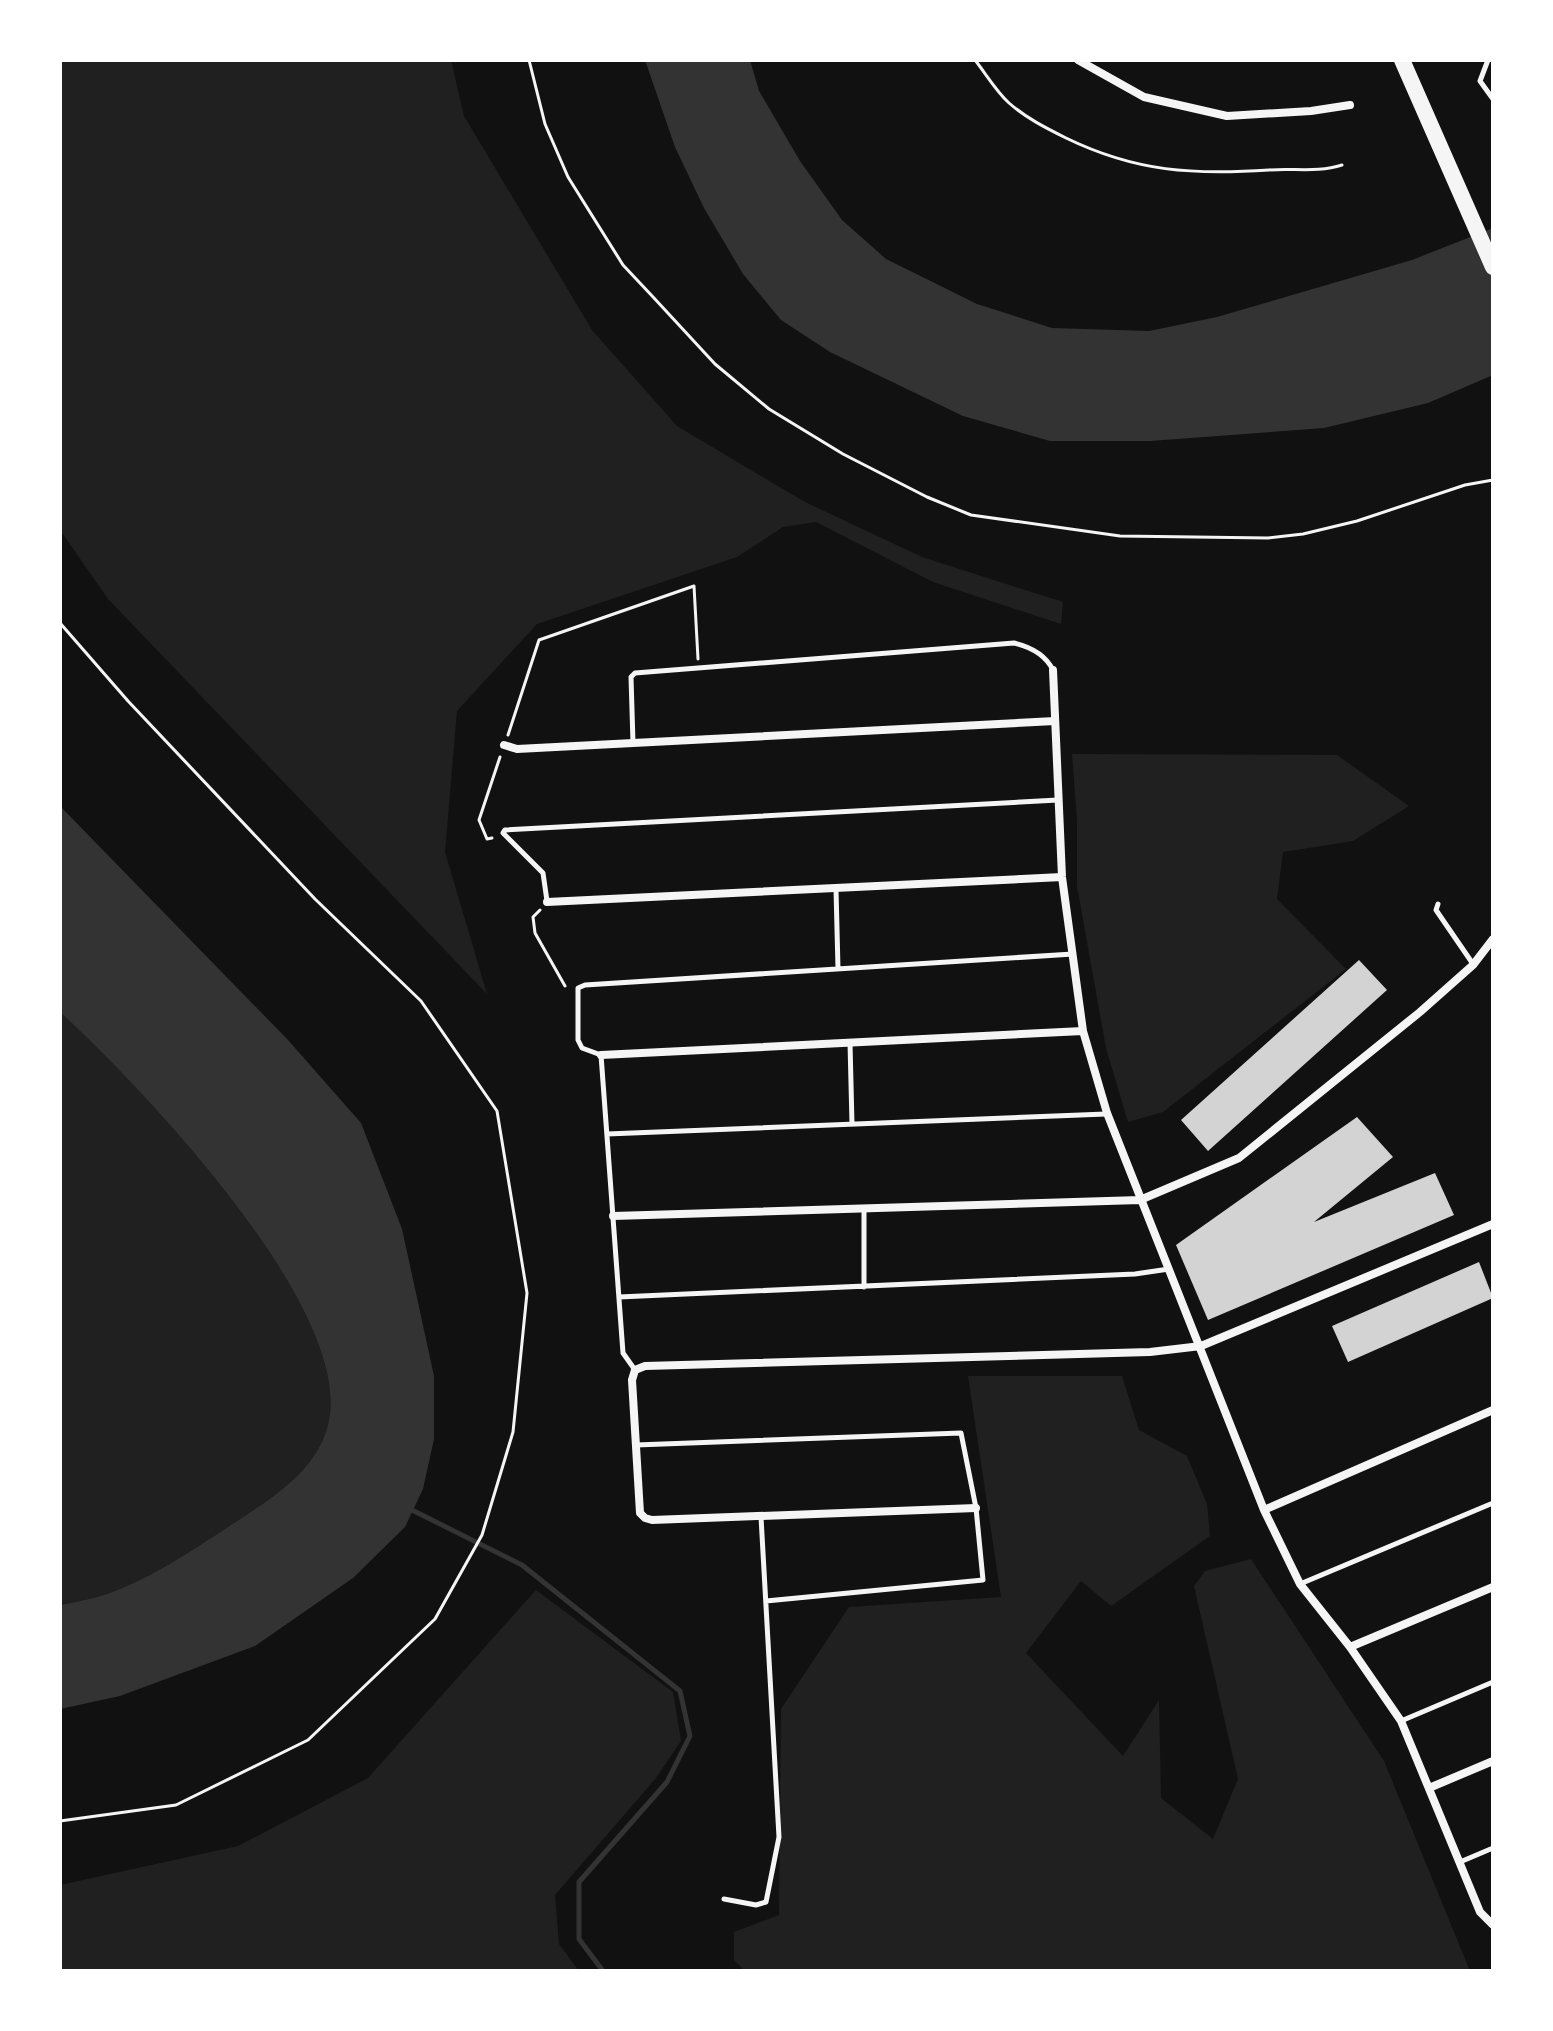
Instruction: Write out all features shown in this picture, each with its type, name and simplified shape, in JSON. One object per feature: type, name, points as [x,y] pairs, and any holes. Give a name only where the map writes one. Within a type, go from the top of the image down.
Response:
[{"type":"main road","points":[[1402,60],[1493,267]]},
{"type":"street","points":[[1078,60],[1144,97],[1227,116],[1311,111],[1350,105]]},
{"type":"street","points":[[1053,670],[1062,877],[1083,1031],[1107,1113],[1264,1510],[1300,1584],[1350,1647],[1401,1721],[1480,1912],[1493,1925]]},
{"type":"street","points":[[504,745],[517,749],[1055,721]]},
{"type":"street","points":[[547,902],[1062,877]]},
{"type":"street","points":[[613,1216],[1140,1200],[1239,1158],[1420,1012],[1473,965],[1493,939]]},
{"type":"street","points":[[601,1055],[1083,1031]]},
{"type":"street","points":[[976,1508],[645,1518],[640,1513],[632,1380],[635,1370],[645,1366],[1150,1352],[1201,1346],[1493,1224]]},
{"type":"street","points":[[1264,1510],[1493,1410]]},
{"type":"street","points":[[1350,1647],[1493,1587]]},
{"type":"street","points":[[1429,1788],[1493,1761]]},
{"type":"lane","points":[[1488,60],[1480,81],[1493,99]]},
{"type":"lane","points":[[633,743],[631,677],[635,673],[1014,643],[1048,659],[1053,670]]},
{"type":"lane","points":[[547,902],[543,873],[503,833],[505,830],[1059,800]]},
{"type":"lane","points":[[836,889],[838,969]]},
{"type":"lane","points":[[1438,904],[1436,910],[1473,965]]},
{"type":"lane","points":[[635,1370],[623,1353],[601,1055],[582,1048],[578,1040],[576,991],[581,985],[1073,954]]},
{"type":"lane","points":[[850,1042],[852,1124]]},
{"type":"lane","points":[[607,1134],[1107,1113]]},
{"type":"lane","points":[[864,1208],[864,1287]]},
{"type":"lane","points":[[619,1297],[1135,1274],[1170,1269]]},
{"type":"lane","points":[[636,1445],[961,1433],[985,1575],[981,1582],[766,1601]]},
{"type":"lane","points":[[1300,1584],[1493,1503]]},
{"type":"lane","points":[[724,1899],[756,1905],[766,1902],[779,1837],[761,1516]]},
{"type":"lane","points":[[1401,1721],[1493,1682]]},
{"type":"lane","points":[[1459,1862],[1493,1848]]},
{"type":"path","points":[[529,60],[545,124],[568,177],[623,265],[715,364],[769,409],[843,454],[927,497],[971,515],[1120,536],[1268,538],[1303,534],[1357,521],[1465,485],[1493,480]]},
{"type":"path","points":[[975,60],[1008,102],[1038,124],[1131,164],[1215,174],[1325,170],[1342,165]]},
{"type":"path","points":[[503,833],[487,839],[479,820],[539,640],[694,586],[698,670]]},
{"type":"path","points":[[60,623],[128,701],[315,899],[421,1001],[497,1111],[527,1293],[513,1432],[482,1535],[435,1619],[308,1740],[176,1805],[60,1821]]},
{"type":"path","points":[[547,902],[533,917],[535,933],[563,986],[576,991]]},
{"type":"shaded area","points":[[60,60],[451,60],[464,116],[592,330],[677,426],[805,502],[922,557],[1063,602],[1061,624],[933,582],[816,522],[783,527],[737,557],[537,624],[457,711],[445,852],[487,994],[108,599],[60,530]]},
{"type":"shaded area","points":[[645,60],[750,60],[759,91],[800,161],[842,220],[886,259],[977,304],[1052,328],[1149,331],[1217,317],[1412,260],[1493,228],[1493,375],[1428,403],[1324,428],[1150,441],[1050,441],[963,416],[830,352],[781,320],[743,274],[704,208],[675,147]]},
{"type":"shaded area","points":[[1072,754],[1337,755],[1409,806],[1353,841],[1283,852],[1277,899],[1346,969],[1163,1112],[1128,1122],[1106,1048],[1077,886],[1077,820]]},
{"type":"shaded area","points":[[60,806],[288,1040],[361,1123],[402,1229],[434,1376],[434,1439],[423,1489],[405,1527],[353,1578],[255,1646],[120,1696],[60,1709],[60,1605],[101,1596],[139,1581],[185,1555],[275,1495],[315,1455],[329,1420],[327,1372],[308,1318],[275,1260],[186,1143],[60,1012]]},
{"type":"shaded area","points":[[60,1012],[186,1143],[275,1260],[308,1318],[327,1372],[329,1420],[315,1455],[275,1495],[185,1555],[139,1581],[101,1596],[60,1605]]},
{"type":"shaded area","points":[[968,1376],[1122,1376],[1139,1430],[1187,1456],[1207,1504],[1210,1536],[1111,1606],[1081,1581],[1026,1653],[1123,1756],[1159,1700],[1161,1798],[1213,1839],[1238,1779],[1194,1586],[1205,1571],[1251,1559],[1384,1761],[1470,1971],[745,1971],[734,1960],[734,1932],[779,1915],[781,1709],[849,1607],[1001,1597]]},
{"type":"shaded area","points":[[536,1590],[673,1692],[681,1741],[656,1778],[555,1895],[559,1944],[579,1971],[60,1971],[60,1885],[238,1846],[368,1778]]},
{"type":"building","points":[[1359,960],[1387,990],[1208,1151],[1181,1120]]},
{"type":"building","points":[[1357,1117],[1393,1157],[1314,1222],[1435,1173],[1454,1215],[1208,1320],[1176,1245]]},
{"type":"building","points":[[1479,1262],[1493,1298],[1348,1362],[1332,1326]]},
{"type":"waterway","points":[[410,1509],[522,1565],[680,1691],[690,1736],[667,1782],[579,1882],[579,1939],[603,1971]]}]
